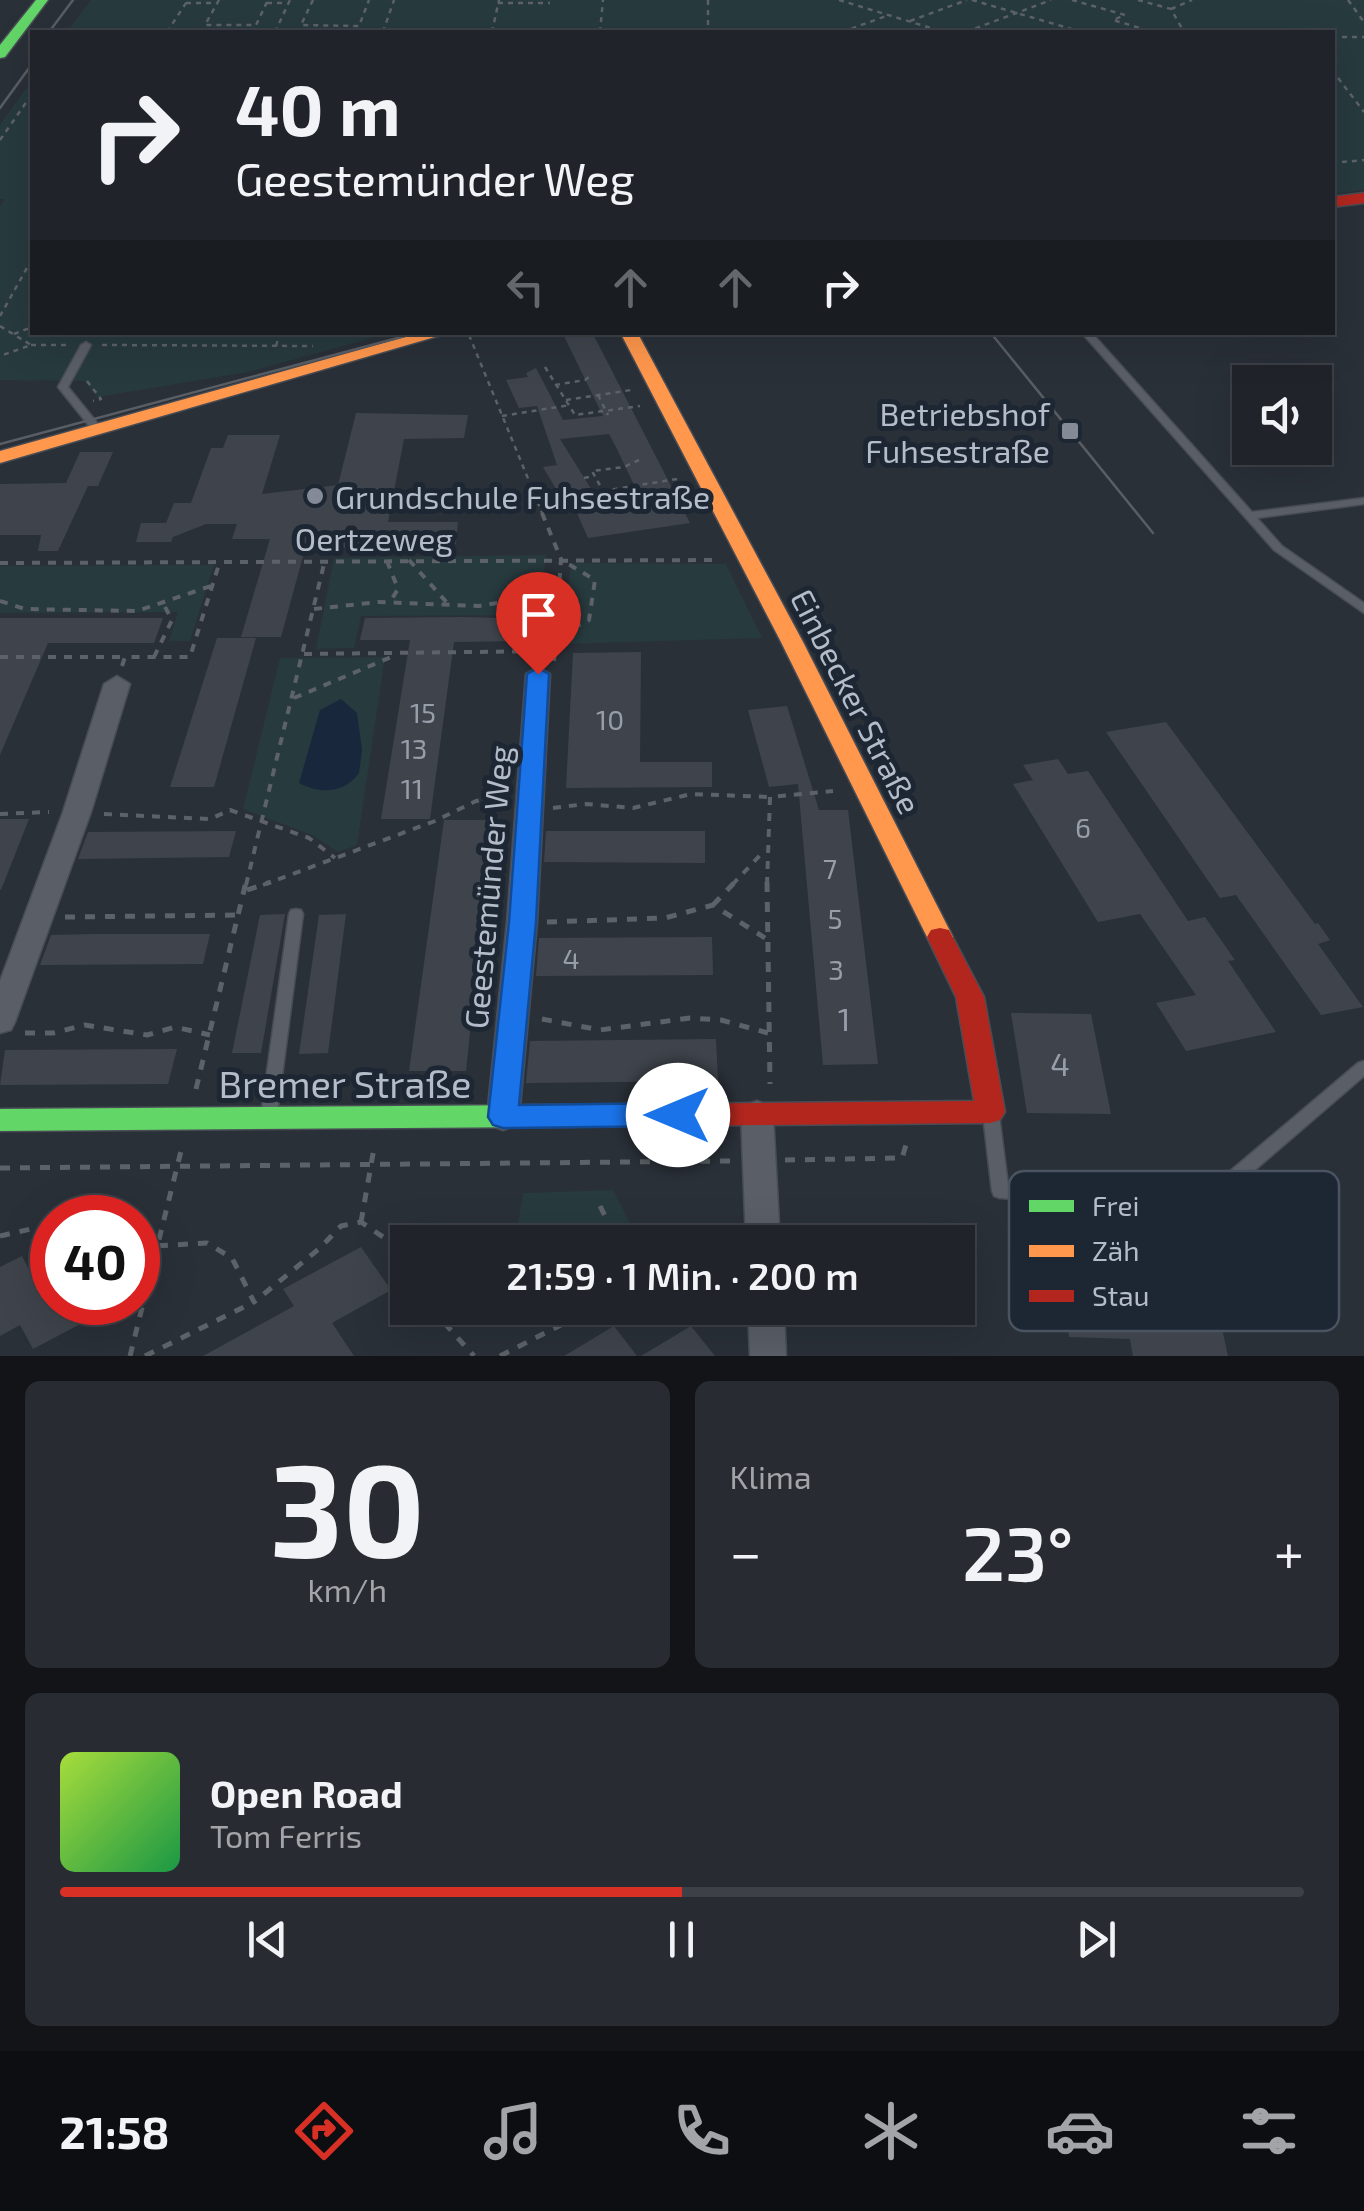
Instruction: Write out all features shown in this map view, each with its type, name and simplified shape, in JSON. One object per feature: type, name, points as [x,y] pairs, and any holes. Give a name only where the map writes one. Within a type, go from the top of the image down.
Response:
[{"type":"street","points":[[0,54],[42,0]]},
{"type":"street","points":[[1335,202],[1364,198]]},
{"type":"street","points":[[0,458],[433,335]]},
{"type":"street","name":"Einbecker Straße","points":[[630,335],[749,560],[970,997],[990,1112]]},
{"type":"street","name":"Geestemünder Weg","points":[[503,1117],[546,663]]},
{"type":"street","points":[[9,1027],[40,917],[121,671]]},
{"type":"street","name":"Bremer Straße","points":[[0,1120],[990,1112]]},
{"type":"street","points":[[761,1225],[759,1160],[764,1114]]},
{"type":"lane","points":[[1087,335],[1278,548],[1364,609]]},
{"type":"lane","points":[[86,345],[63,387],[98,430]]},
{"type":"lane","points":[[1248,516],[1364,501]]},
{"type":"lane","points":[[268,1118],[296,914]]},
{"type":"lane","points":[[1242,1171],[1364,1067]]},
{"type":"lane","points":[[990,1112],[1000,1191],[1009,1192]]},
{"type":"path","points":[[313,0],[301,26],[359,26],[369,0]]},
{"type":"path","points":[[384,30],[394,0]]},
{"type":"path","points":[[600,30],[603,0]]},
{"type":"path","points":[[708,0],[708,30]]},
{"type":"path","points":[[839,0],[937,30]]},
{"type":"path","points":[[909,22],[970,0],[1075,30]]},
{"type":"path","points":[[971,30],[1050,0]]},
{"type":"path","points":[[1072,0],[1125,15],[1113,20],[1147,30]]},
{"type":"path","points":[[1138,0],[1171,9],[1192,0]]},
{"type":"path","points":[[1348,0],[1364,22]]},
{"type":"path","points":[[169,30],[187,1],[218,2],[204,25],[256,25],[268,2],[289,2],[276,30]]},
{"type":"path","points":[[492,30],[498,1],[550,2]]},
{"type":"path","points":[[1171,9],[1183,30]]},
{"type":"path","points":[[848,30],[889,16]]},
{"type":"path","points":[[227,30],[231,25]]},
{"type":"path","points":[[330,30],[332,26]]},
{"type":"path","points":[[1335,37],[1364,37]]},
{"type":"path","points":[[1335,74],[1364,112]]},
{"type":"path","points":[[0,140],[30,97]]},
{"type":"path","points":[[1335,163],[1364,160]]},
{"type":"path","points":[[0,316],[30,263]]},
{"type":"path","points":[[0,326],[30,345]]},
{"type":"path","points":[[14,334],[30,328]]},
{"type":"path","points":[[276,346],[279,335]]},
{"type":"path","points":[[304,654],[400,653],[546,663],[556,636],[561,560],[469,335]]},
{"type":"path","points":[[0,356],[30,345],[312,346]]},
{"type":"path","points":[[545,367],[576,417],[607,413],[660,394]]},
{"type":"path","points":[[547,388],[592,375]]},
{"type":"path","points":[[564,400],[660,394]]},
{"type":"path","points":[[598,395],[607,413]]},
{"type":"path","points":[[502,416],[570,405]]},
{"type":"path","points":[[639,460],[624,467],[592,471],[613,511],[647,506],[707,485]]},
{"type":"path","points":[[584,478],[594,476]]},
{"type":"path","points":[[540,509],[638,486],[707,485]]},
{"type":"path","points":[[638,486],[647,506]]},
{"type":"path","points":[[160,1241],[326,560]]},
{"type":"path","points":[[386,560],[398,589],[390,602]]},
{"type":"path","points":[[408,560],[449,605]]},
{"type":"path","points":[[556,636],[589,620],[596,590],[595,580],[589,574],[561,560]]},
{"type":"path","name":"Oertzeweg","points":[[0,563],[749,560]]},
{"type":"path","points":[[0,657],[121,671],[154,657],[190,657],[220,561]]},
{"type":"path","points":[[0,601],[26,609],[137,611],[211,586]]},
{"type":"path","points":[[314,609],[390,602],[479,606],[558,593]]},
{"type":"path","points":[[154,657],[172,620],[162,602]]},
{"type":"path","points":[[293,698],[400,653]]},
{"type":"path","points":[[246,890],[442,818],[479,797],[633,808],[691,794],[770,797],[866,788]]},
{"type":"path","points":[[764,1114],[768,1034],[766,848],[770,797]]},
{"type":"path","points":[[0,814],[77,812],[210,819],[230,810],[310,838],[335,858]]},
{"type":"path","points":[[522,922],[665,918],[713,905],[766,848]]},
{"type":"path","points":[[713,905],[765,938]]},
{"type":"path","points":[[40,917],[240,915]]},
{"type":"path","points":[[513,1014],[600,1030],[690,1018],[721,1020],[768,1034]]},
{"type":"path","points":[[9,1027],[53,1034],[85,1025],[148,1035],[174,1026],[210,1035]]},
{"type":"path","points":[[0,1168],[902,1158],[907,1142]]},
{"type":"path","points":[[361,1222],[370,1166]]},
{"type":"path","points":[[600,1206],[610,1225]]},
{"type":"path","points":[[145,1356],[254,1302],[276,1281],[321,1252],[341,1226],[361,1222],[390,1244]]},
{"type":"path","points":[[0,1236],[30,1229]]},
{"type":"path","points":[[160,1245],[206,1243],[232,1258],[254,1302]]},
{"type":"path","points":[[130,1356],[138,1325]]},
{"type":"path","points":[[446,1325],[474,1356]]},
{"type":"path","points":[[500,1356],[561,1325]]},
{"type":"green space","points":[[91,0],[1364,0],[1364,190],[1335,194],[1335,30],[68,30]]},
{"type":"green space","points":[[30,83],[30,335],[383,335],[248,372],[97,397],[84,381],[0,380],[0,207],[5,199],[0,199],[0,125]]},
{"type":"green space","points":[[546,555],[539,615],[361,616],[354,648],[316,649],[334,558]]},
{"type":"green space","points":[[571,563],[726,564],[762,638],[562,644]]},
{"type":"green space","points":[[214,565],[190,641],[169,641],[178,612],[0,613],[0,566]]},
{"type":"green space","points":[[385,657],[357,845],[338,852],[312,835],[243,809],[280,658]]},
{"type":"green space","points":[[613,1190],[631,1225],[518,1225],[523,1193]]},
{"type":"water","points":[[341,699],[357,713],[362,750],[359,773],[339,788],[307,787],[299,783],[320,710]]},
{"type":"building","points":[[563,335],[594,335],[690,523],[588,538],[571,500],[563,501],[543,467],[557,465],[537,406],[519,408],[506,380],[528,377],[526,373],[536,368],[563,420],[603,416]],"holes":[[[609,434],[645,508],[606,513],[560,439]]]},
{"type":"building","points":[[356,413],[468,415],[464,438],[404,439],[388,522],[458,522],[456,544],[305,549],[281,637],[241,637],[270,539],[232,539],[237,524],[206,524],[173,537],[171,542],[136,542],[141,523],[166,523],[174,503],[191,503],[211,448],[223,448],[228,435],[280,435],[262,494],[338,485]]},
{"type":"building","points":[[80,452],[113,452],[98,486],[88,486],[58,551],[38,551],[41,535],[0,535],[0,484],[66,483]]},
{"type":"building","points":[[0,618],[163,618],[154,643],[48,643],[0,755]]},
{"type":"building","points":[[365,618],[540,619],[538,641],[454,642],[430,819],[381,819],[410,640],[360,640]]},
{"type":"building","points":[[217,638],[256,638],[214,787],[170,787]]},
{"type":"building","points":[[641,652],[640,762],[712,762],[712,787],[566,788],[573,653]]},
{"type":"building","points":[[787,706],[819,810],[848,810],[878,1064],[823,1065],[798,784],[769,787],[748,710]]},
{"type":"building","points":[[1166,722],[1330,940],[1318,944],[1363,1007],[1321,1015],[1236,895],[1220,898],[1106,732]]},
{"type":"building","points":[[1058,759],[1068,774],[1088,771],[1188,921],[1205,917],[1235,960],[1228,961],[1276,1032],[1186,1051],[1156,1003],[1196,995],[1140,914],[1098,922],[1013,784],[1033,780],[1023,765]]},
{"type":"building","points":[[0,819],[29,819],[1,890],[0,889]]},
{"type":"building","points":[[444,820],[492,820],[466,1071],[409,1071]]},
{"type":"building","points":[[236,831],[229,857],[78,859],[88,832]]},
{"type":"building","points":[[546,831],[705,831],[705,863],[544,862]]},
{"type":"building","points":[[285,914],[261,1053],[232,1053],[260,915]]},
{"type":"building","points":[[346,914],[328,1053],[299,1054],[319,915]]},
{"type":"building","points":[[210,934],[203,964],[40,965],[51,935]]},
{"type":"building","points":[[712,937],[713,975],[536,976],[539,938]]},
{"type":"building","points":[[1011,1013],[1091,1014],[1111,1114],[1027,1113]]},
{"type":"building","points":[[716,1039],[718,1081],[526,1083],[530,1041]]},
{"type":"building","points":[[177,1049],[168,1084],[0,1085],[5,1050]]},
{"type":"building","points":[[361,1247],[390,1291],[332,1323],[354,1356],[203,1356],[294,1306],[283,1289]]},
{"type":"building","points":[[22,1256],[30,1272],[30,1325],[78,1325],[33,1349],[20,1325],[0,1336],[0,1267]]},
{"type":"building","points":[[614,1326],[637,1356],[564,1356]]},
{"type":"building","points":[[691,1326],[715,1356],[641,1356]]},
{"type":"building","points":[[1068,1331],[1223,1331],[1228,1356],[1133,1356],[1130,1339],[1069,1337]]},
{"type":"tram line","points":[[50,30],[73,0]]},
{"type":"tram line","points":[[0,108],[30,67]]},
{"type":"tram line","points":[[0,444],[409,335]]},
{"type":"tram line","points":[[992,335],[1153,533]]},
{"type":"traffic: fast","points":[[0,54],[42,0]]},
{"type":"traffic: fast","points":[[0,1120],[535,1116]]},
{"type":"traffic: slow","points":[[0,457],[433,335]]},
{"type":"traffic: slow","points":[[630,335],[792,642],[940,937]]},
{"type":"traffic: jam","points":[[1335,202],[1364,198]]},
{"type":"traffic: jam","points":[[535,1116],[990,1112],[970,997],[940,937]]},
{"type":"place","name":"Betriebshof Fuhsestraße","points":[[1070,431]]},
{"type":"place","name":"Grundschule Fuhsestraße","points":[[315,496]]},
{"type":"route","points":[[538,674],[522,922],[503,1117],[678,1115]]}]
